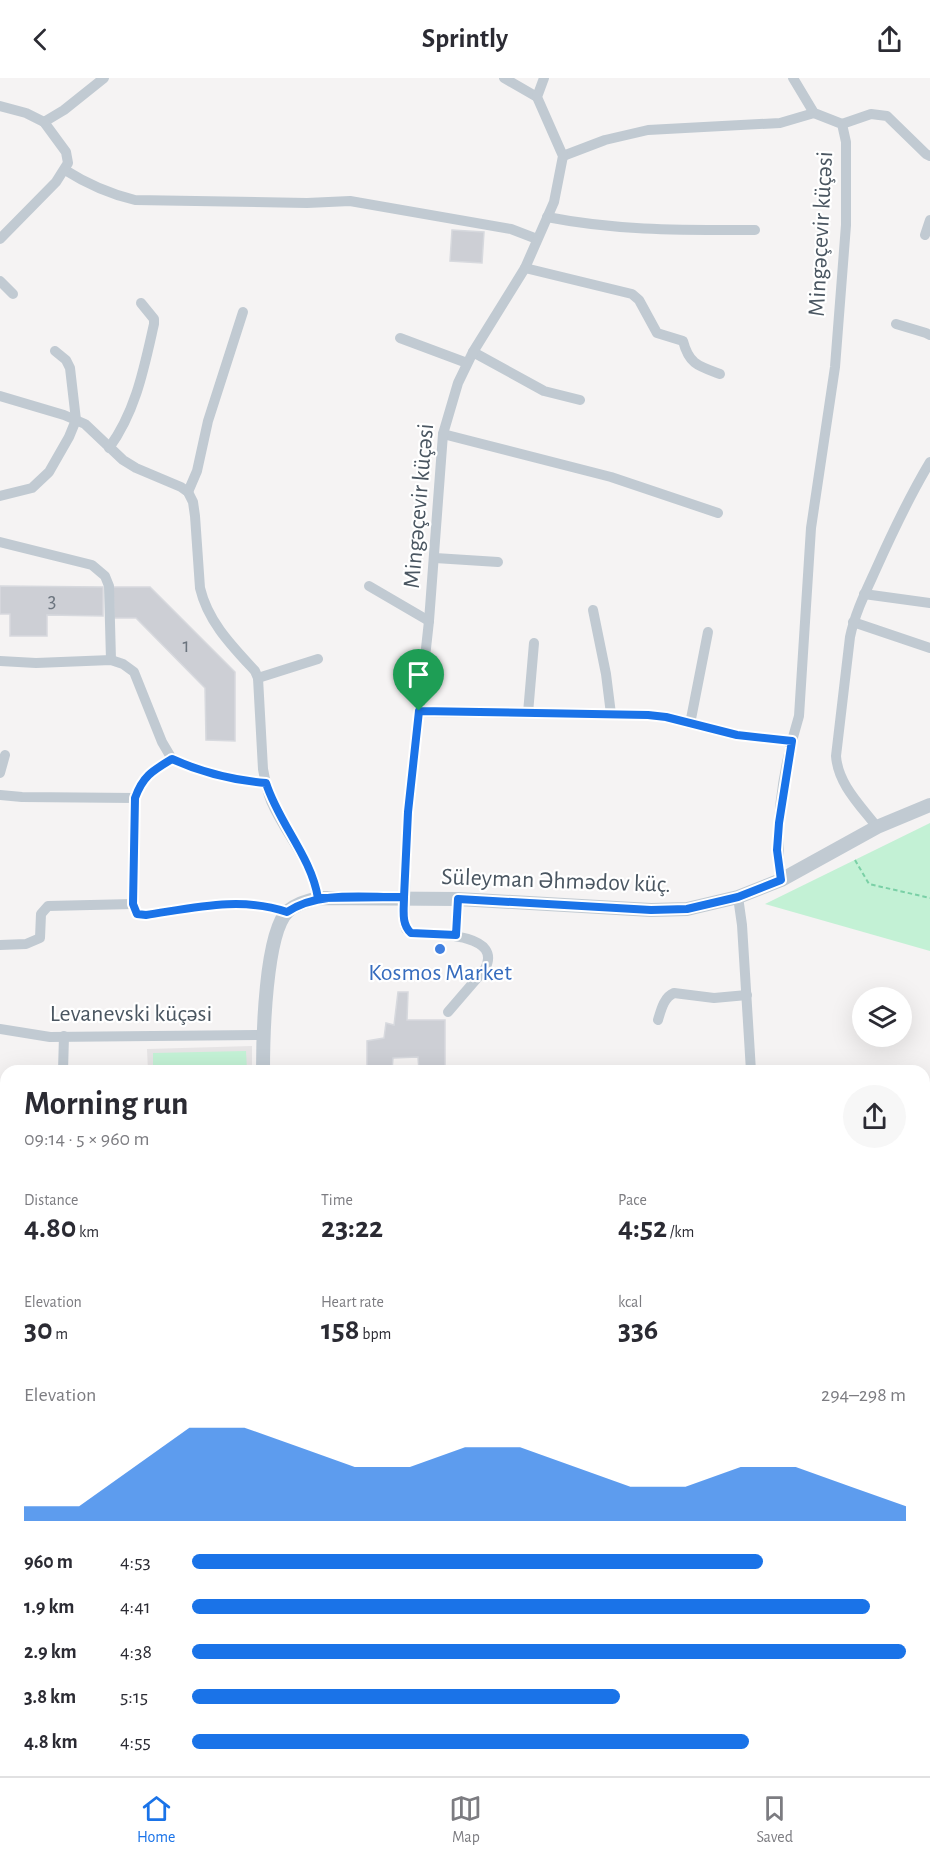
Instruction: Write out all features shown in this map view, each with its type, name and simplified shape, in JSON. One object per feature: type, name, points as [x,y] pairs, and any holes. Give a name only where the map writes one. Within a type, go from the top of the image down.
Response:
[{"type":"street","points":[[44,122],[64,110],[104,78]]},
{"type":"street","points":[[504,78],[537,97],[563,156],[605,140],[648,130],[780,123],[814,113],[793,78]]},
{"type":"street","points":[[537,97],[544,78]]},
{"type":"street","points":[[0,106],[26,113],[44,122],[68,157],[65,170],[0,239]]},
{"type":"street","name":"Mingəçevir küçəsi","points":[[781,880],[777,850],[779,823],[792,741],[799,716],[811,528],[835,367],[846,225],[846,142],[842,123],[814,113]]},
{"type":"street","points":[[842,123],[871,114],[887,116],[930,156]]},
{"type":"street","name":"Mingəçevir küçəsi","points":[[456,935],[411,933],[406,929],[404,922],[408,812],[435,558],[443,434],[451,402],[472,352],[525,268],[554,202],[563,156]]},
{"type":"street","points":[[65,170],[106,191],[135,200],[307,203],[350,201],[512,230],[537,239]]},
{"type":"street","points":[[547,217],[587,225],[642,230],[755,230]]},
{"type":"street","points":[[925,234],[930,220]]},
{"type":"street","points":[[525,268],[632,294],[639,300],[657,333],[682,340],[690,361],[699,367],[720,374]]},
{"type":"street","points":[[0,281],[13,294]]},
{"type":"street","points":[[109,448],[125,421],[141,384],[154,324],[154,319],[141,303]]},
{"type":"street","points":[[188,492],[193,482],[208,421],[243,312]]},
{"type":"street","points":[[896,324],[930,335]]},
{"type":"street","points":[[400,338],[467,363]]},
{"type":"street","points":[[0,496],[32,488],[49,472],[76,420],[70,368],[66,360],[55,351]]},
{"type":"street","points":[[472,352],[544,391],[580,400]]},
{"type":"street","points":[[0,396],[85,424],[109,448],[135,468],[188,492],[193,502],[195,516],[202,599],[224,637],[255,671],[258,678],[263,769],[266,783],[272,802],[315,880],[318,898]]},
{"type":"street","points":[[443,434],[611,477],[718,513]]},
{"type":"street","points":[[876,827],[841,779],[837,769],[836,756],[853,622],[905,503],[926,477],[930,462]]},
{"type":"street","points":[[0,542],[92,566],[105,576],[109,586],[111,660]]},
{"type":"street","points":[[435,558],[498,562]]},
{"type":"street","points":[[369,586],[429,621]]},
{"type":"street","points":[[864,594],[930,603]]},
{"type":"street","points":[[593,610],[606,674],[611,714]]},
{"type":"street","points":[[853,622],[930,648]]},
{"type":"street","points":[[690,723],[708,632]]},
{"type":"street","points":[[528,714],[534,643]]},
{"type":"street","points":[[258,678],[318,659]]},
{"type":"street","points":[[0,661],[57,663],[111,660],[123,664],[134,672],[162,742],[172,759],[197,771],[266,783]]},
{"type":"street","points":[[419,711],[666,717],[737,735],[792,741]]},
{"type":"street","points":[[0,773],[4,766],[5,755]]},
{"type":"street","points":[[172,759],[147,775],[135,798],[133,904],[137,914],[146,915],[238,902],[265,905],[287,912],[277,934],[272,953],[263,1035],[263,1065]]},
{"type":"street","points":[[0,795],[135,798]]},
{"type":"street","name":"Süleyman Əhmədov küç.","points":[[287,912],[297,905],[318,898],[404,897],[651,910],[687,909],[738,897],[781,880],[876,827],[930,805]]},
{"type":"street","points":[[738,897],[742,925],[751,1065]]},
{"type":"street","points":[[448,1012],[488,963],[486,953],[479,944],[456,935],[458,899]]},
{"type":"street","points":[[0,945],[26,944],[40,938],[41,914],[48,906],[133,904]]},
{"type":"street","points":[[657,1020],[665,1001],[674,993],[714,998],[747,995]]},
{"type":"street","name":"Levanevski küçəsi","points":[[0,1029],[50,1036],[263,1035]]},
{"type":"street","points":[[63,1065],[64,1036]]},
{"type":"path","points":[[855,860],[869,884],[930,898]]},
{"type":"shaded area","points":[[252,1046],[252,1065],[148,1065],[147,1049]]},
{"type":"green space","points":[[930,823],[930,951],[765,904]]},
{"type":"green space","points":[[246,1051],[247,1065],[153,1065],[153,1053]]},
{"type":"building","points":[[452,230],[484,232],[482,263],[450,261]]},
{"type":"building","points":[[0,586],[103,587],[103,616],[47,615],[47,636],[10,636],[10,614],[0,614]]},
{"type":"building","points":[[113,587],[150,587],[235,672],[235,741],[206,740],[205,688],[136,618],[114,618]]},
{"type":"building","points":[[398,992],[408,992],[407,1020],[445,1020],[445,1065],[419,1065],[418,1057],[393,1058],[392,1065],[367,1065],[367,1041],[384,1038],[386,1023],[394,1025]]},
{"type":"place","name":"Kosmos Market","points":[[440,949]]},
{"type":"route","points":[[419,711],[408,812],[404,897],[318,898],[315,880],[272,802],[266,783],[197,771],[172,759],[147,775],[135,798],[133,904],[137,914],[146,915],[238,902],[273,907],[287,912],[308,900],[318,898],[332,898],[404,897],[404,922],[406,929],[411,933],[456,935],[458,899],[651,910],[687,909],[738,897],[781,880],[777,850],[779,823],[792,741],[737,735],[666,717],[648,715],[419,711]]}]
